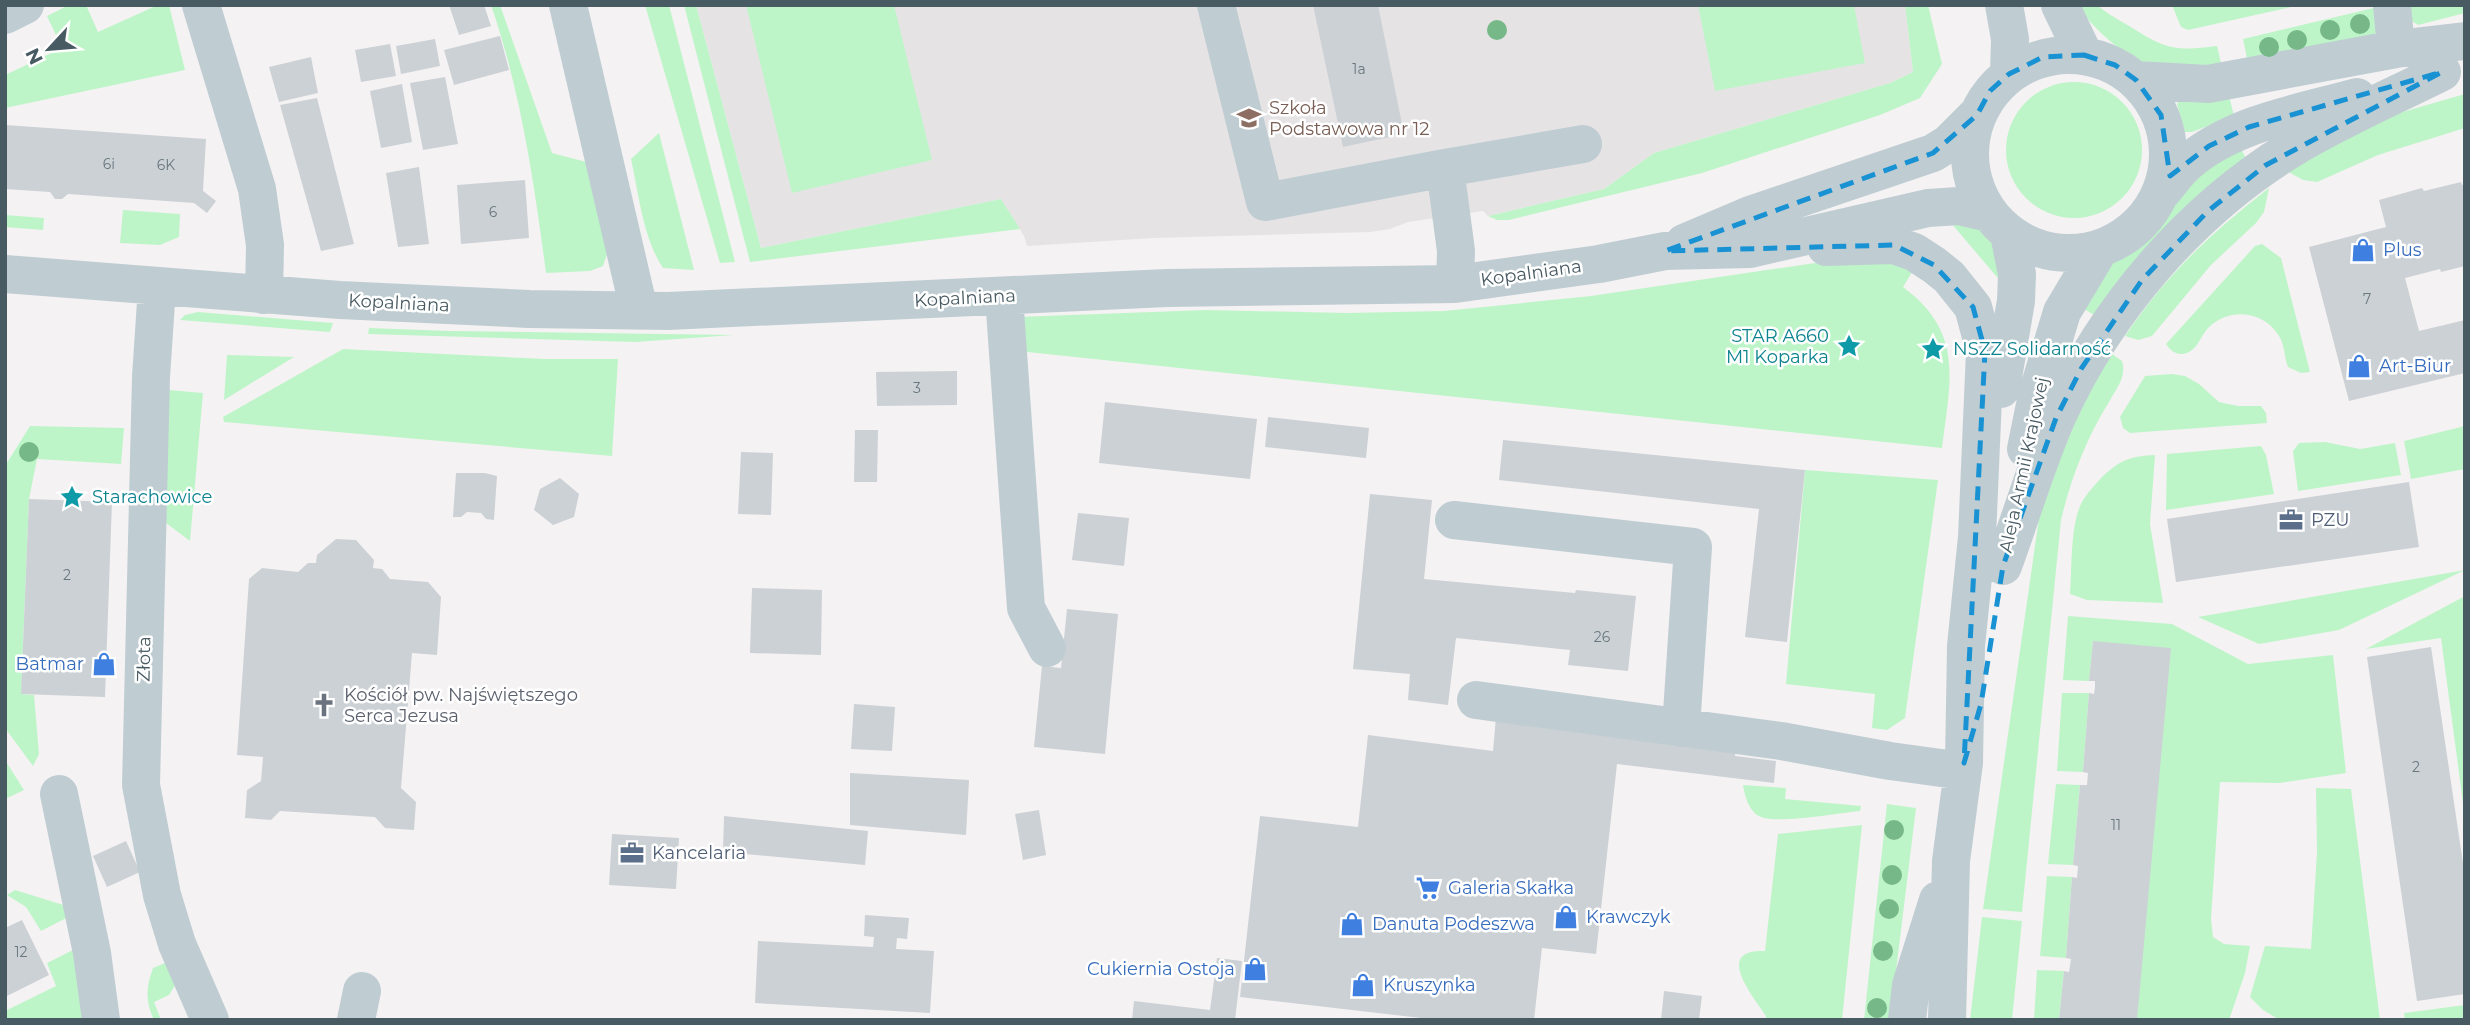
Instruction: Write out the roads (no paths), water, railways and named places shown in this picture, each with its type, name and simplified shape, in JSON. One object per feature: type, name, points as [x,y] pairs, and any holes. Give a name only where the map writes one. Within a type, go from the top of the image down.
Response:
[{"type":"street","points":[[5,15],[25,5]]},
{"type":"street","points":[[201,5],[257,189],[265,245],[264,295]]},
{"type":"street","points":[[568,5],[639,310]]},
{"type":"street","points":[[1216,5],[1265,202],[1583,144]]},
{"type":"street","points":[[2004,5],[2010,39],[2009,74]]},
{"type":"street","points":[[2060,5],[2084,55]]},
{"type":"street","points":[[2392,5],[2396,49]]},
{"type":"street","points":[[2136,80],[2208,84],[2396,49],[2465,41]]},
{"type":"street","points":[[2084,55],[2115,65],[2152,96],[2161,115],[2169,148],[2170,168],[2162,192],[2135,230],[2099,250],[2050,253],[2000,226],[1975,187],[1969,150],[1977,115],[1990,91],[2009,74],[2043,57],[2084,55]]},
{"type":"street","name":"Aleja Armii Krajowej","points":[[2162,192],[2185,165],[2201,152],[2249,127],[2454,68]]},
{"type":"street","name":"Aleja Armii Krajowej","points":[[2003,566],[2056,418],[2081,369],[2141,280],[2208,211],[2266,166],[2293,148],[2454,68]]},
{"type":"street","name":"Kopalniana","points":[[1665,251],[1751,215],[1933,153],[1949,143],[1977,115]]},
{"type":"street","points":[[1445,168],[1456,251],[1455,284]]},
{"type":"street","name":"Kopalniana","points":[[5,274],[264,295],[529,309],[715,309],[1167,289],[1455,284],[1598,264],[1665,251],[1750,249],[1928,208],[1959,206],[2000,226]]},
{"type":"street","name":"Aleja Armii Krajowej","points":[[1977,537],[2016,301],[2017,274],[2000,226]]},
{"type":"street","name":"Aleja Armii Krajowej","points":[[1750,249],[1894,245],[1914,252],[1949,277],[1973,307],[1985,351],[1977,537],[1966,646],[1963,767],[1951,861],[1947,1020]]},
{"type":"street","name":"Aleja Armii Krajowej","points":[[1963,767],[1981,704],[2003,566],[2037,395],[2062,312],[2099,250]]},
{"type":"street","name":"Złota","points":[[157,286],[151,377],[141,785],[162,895],[177,944],[210,1020]]},
{"type":"street","points":[[1004,296],[1026,608],[1047,648]]},
{"type":"street","points":[[1454,520],[1693,547],[1681,728]]},
{"type":"street","points":[[1476,701],[1781,741],[1890,761],[1963,767]]},
{"type":"street","points":[[59,794],[92,953],[101,1020]]},
{"type":"street","name":"Aleja Armii Krajowej","points":[[1907,1020],[1911,985],[1951,861]]},
{"type":"place","name":"Szkoła Podstawowa nr 12","points":[[1249,118]]},
{"type":"place","name":"Plus","points":[[2363,250]]},
{"type":"place","name":"STAR A660 M1 Koparka","points":[[1849,346]]},
{"type":"place","name":"NSZZ Solidarność","points":[[1933,349]]},
{"type":"place","name":"Art-Biur","points":[[2359,366]]},
{"type":"place","name":"Starachowice","points":[[72,497]]},
{"type":"place","name":"PZU","points":[[2291,520]]},
{"type":"place","name":"Batmar","points":[[104,664]]},
{"type":"place","name":"Kościół pw. Najświętszego Serca Jezusa","points":[[324,705]]},
{"type":"place","name":"Kancelaria","points":[[632,853]]},
{"type":"place","name":"Galeria Skałka","points":[[1428,888]]},
{"type":"place","name":"Krawczyk","points":[[1566,917]]},
{"type":"place","name":"Danuta Podeszwa","points":[[1352,924]]},
{"type":"place","name":"Cukiernia Ostoja","points":[[1255,969]]},
{"type":"place","name":"Kruszynka","points":[[1363,985]]}]
